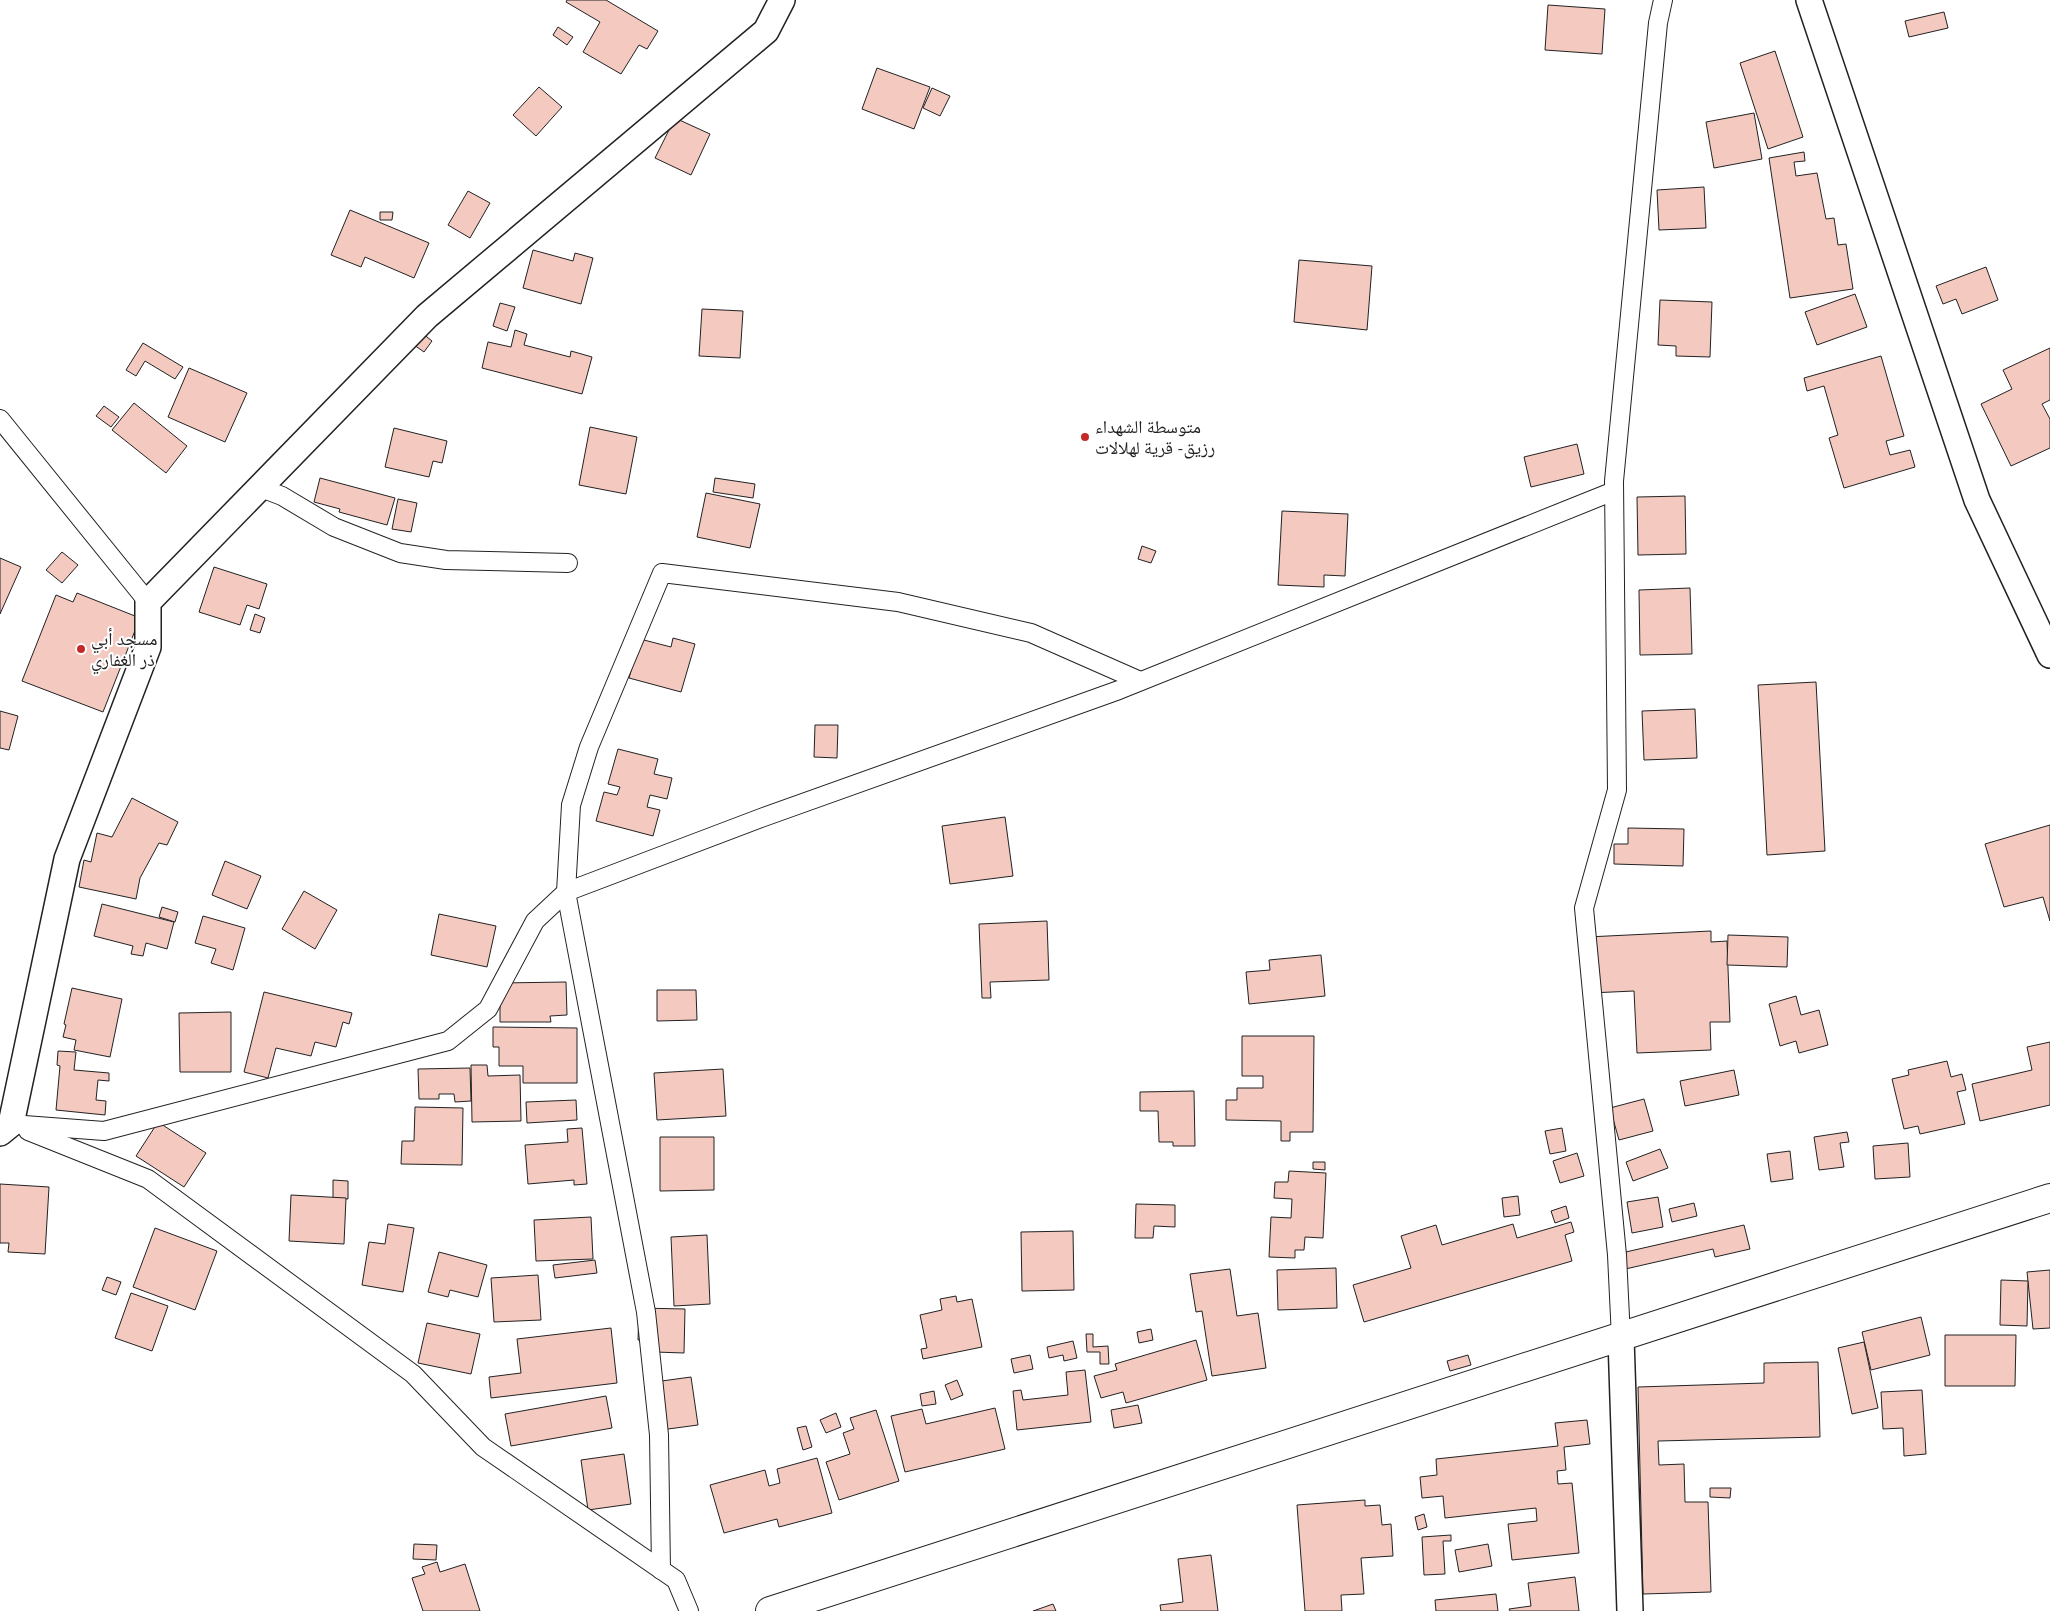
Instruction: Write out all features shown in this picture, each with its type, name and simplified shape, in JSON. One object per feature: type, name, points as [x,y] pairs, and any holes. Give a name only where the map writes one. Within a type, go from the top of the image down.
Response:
[{"type":"main road","points":[[770,1611],[1621,1338],[2050,1198]]},
{"type":"street","points":[[148,602],[427,316],[766,31],[782,0]]},
{"type":"street","points":[[1630,1611],[1617,1255],[1584,908],[1617,790],[1614,491],[1657,32],[1663,0]]},
{"type":"street","points":[[1809,0],[1977,500],[2050,655]]},
{"type":"street","points":[[0,419],[148,602],[148,647],[67,859],[4,1125]]},
{"type":"street","points":[[261,488],[282,496],[334,527],[400,553],[446,560],[568,563]]},
{"type":"street","points":[[4,1125],[104,1131],[448,1041],[488,1009],[536,921],[566,892],[761,818],[1140,681],[1614,491]]},
{"type":"street","points":[[661,1570],[659,1435],[646,1312],[566,892],[571,805],[589,747],[662,573],[898,602],[1032,633],[1140,681]]},
{"type":"street","points":[[4,1125],[148,1180],[413,1374],[483,1448],[676,1580],[689,1611]]},
{"type":"building","points":[[567,0],[606,0],[658,31],[647,49],[639,45],[621,74],[583,52],[600,22],[566,2]]},
{"type":"building","points":[[1548,5],[1605,9],[1602,54],[1545,50]]},
{"type":"building","points":[[1944,12],[1948,28],[1909,37],[1905,21]]},
{"type":"building","points":[[558,27],[573,37],[567,45],[553,35]]},
{"type":"building","points":[[1775,51],[1803,137],[1768,149],[1740,63]]},
{"type":"building","points":[[877,68],[930,87],[914,129],[862,109]]},
{"type":"building","points":[[539,87],[562,107],[536,136],[513,115]]},
{"type":"building","points":[[932,88],[950,96],[940,116],[923,108]]},
{"type":"building","points":[[1754,113],[1762,159],[1714,168],[1706,122]]},
{"type":"building","points":[[675,118],[710,134],[691,175],[655,158]]},
{"type":"building","points":[[1804,152],[1805,161],[1794,162],[1796,176],[1817,173],[1826,219],[1834,218],[1838,245],[1846,244],[1853,289],[1790,298],[1769,158]]},
{"type":"building","points":[[1704,187],[1706,228],[1659,230],[1657,190]]},
{"type":"building","points":[[468,191],[490,203],[470,238],[448,225]]},
{"type":"building","points":[[350,210],[429,243],[414,278],[365,257],[361,267],[331,255]]},
{"type":"building","points":[[380,212],[393,212],[392,220],[380,220]]},
{"type":"building","points":[[533,250],[573,261],[575,253],[593,258],[581,304],[523,288]]},
{"type":"building","points":[[1299,260],[1372,266],[1367,330],[1294,322]]},
{"type":"building","points":[[1986,267],[1998,300],[1962,314],[1956,299],[1943,304],[1936,286]]},
{"type":"building","points":[[1855,294],[1867,327],[1817,345],[1805,312]]},
{"type":"building","points":[[1660,300],[1712,302],[1710,357],[1676,356],[1676,346],[1658,345]]},
{"type":"building","points":[[500,303],[515,307],[507,331],[493,326]]},
{"type":"building","points":[[702,309],[743,311],[740,358],[699,356]]},
{"type":"building","points":[[416,328],[432,341],[424,352],[407,340]]},
{"type":"building","points":[[515,330],[527,334],[524,345],[570,357],[571,351],[592,357],[582,394],[482,368],[488,342],[511,347]]},
{"type":"building","points":[[143,343],[183,367],[175,379],[145,361],[136,376],[126,370]]},
{"type":"building","points":[[2050,348],[2050,400],[2042,404],[2050,419],[2050,448],[2011,466],[1981,404],[2012,389],[2003,370]]},
{"type":"building","points":[[1881,356],[1904,436],[1886,441],[1890,455],[1910,450],[1915,467],[1844,488],[1829,438],[1838,435],[1824,386],[1807,391],[1804,378]]},
{"type":"building","points":[[189,368],[247,393],[225,442],[168,417]]},
{"type":"building","points":[[134,403],[187,446],[166,473],[112,430]]},
{"type":"building","points":[[104,406],[119,417],[111,427],[96,416]]},
{"type":"building","points":[[590,427],[637,437],[626,494],[579,485]]},
{"type":"building","points":[[394,428],[447,441],[442,463],[433,461],[429,477],[385,467]]},
{"type":"building","points":[[1577,444],[1584,474],[1531,487],[1524,457]]},
{"type":"building","points":[[320,478],[395,498],[387,525],[339,512],[340,509],[314,502]]},
{"type":"building","points":[[715,478],[755,484],[753,498],[713,492]]},
{"type":"building","points":[[706,493],[760,504],[750,548],[697,537]]},
{"type":"building","points":[[1685,496],[1686,554],[1638,555],[1637,497]]},
{"type":"building","points":[[398,499],[417,503],[411,532],[392,529]]},
{"type":"building","points":[[1282,511],[1348,514],[1345,576],[1324,575],[1324,587],[1278,585]]},
{"type":"building","points":[[1142,546],[1156,551],[1151,563],[1138,559]]},
{"type":"building","points":[[62,552],[78,565],[62,583],[46,570]]},
{"type":"building","points":[[0,558],[21,567],[0,614]]},
{"type":"building","points":[[214,567],[267,584],[259,609],[247,605],[240,625],[199,612]]},
{"type":"building","points":[[1690,588],[1692,654],[1640,655],[1639,590]]},
{"type":"building","name":"مسجد أبي ذر الغفاري","points":[[77,593],[140,618],[103,712],[22,681],[56,595],[73,602]]},
{"type":"building","points":[[255,614],[265,618],[260,633],[250,630]]},
{"type":"building","points":[[673,638],[695,644],[681,692],[629,678],[640,639],[671,647]]},
{"type":"building","points":[[1816,682],[1825,851],[1767,855],[1758,685]]},
{"type":"building","points":[[1695,709],[1697,758],[1644,760],[1642,711]]},
{"type":"building","points":[[0,711],[18,716],[9,750],[0,748]]},
{"type":"building","points":[[815,725],[838,725],[837,758],[814,757]]},
{"type":"building","points":[[618,749],[658,759],[654,774],[672,778],[667,799],[650,795],[647,807],[660,810],[653,836],[596,821],[604,792],[617,795],[620,787],[608,784]]},
{"type":"building","points":[[132,798],[178,822],[167,845],[159,843],[140,878],[136,899],[79,887],[84,860],[91,862],[97,833],[112,837]]},
{"type":"building","points":[[1005,817],[1013,876],[950,884],[942,826]]},
{"type":"building","points":[[2050,825],[2050,921],[2043,897],[2004,907],[1985,844]]},
{"type":"building","points":[[1628,828],[1684,829],[1683,866],[1614,864],[1614,844],[1628,844]]},
{"type":"building","points":[[225,861],[261,876],[247,909],[212,895]]},
{"type":"building","points":[[304,891],[337,910],[315,949],[282,929]]},
{"type":"building","points":[[102,904],[174,922],[167,949],[146,943],[143,956],[131,954],[133,946],[94,936]]},
{"type":"building","points":[[162,907],[178,912],[175,922],[159,917]]},
{"type":"building","points":[[439,914],[496,926],[487,967],[431,955]]},
{"type":"building","points":[[203,916],[245,928],[233,970],[211,963],[216,949],[195,943]]},
{"type":"building","points":[[1047,921],[1049,980],[990,982],[991,998],[982,998],[979,924]]},
{"type":"building","points":[[1711,931],[1711,942],[1727,941],[1730,1022],[1710,1022],[1711,1050],[1637,1053],[1634,991],[1590,993],[1587,937]]},
{"type":"building","points":[[1728,935],[1788,937],[1787,967],[1727,965]]},
{"type":"building","points":[[1321,955],[1325,996],[1249,1004],[1246,972],[1270,970],[1269,960]]},
{"type":"building","points":[[566,982],[567,1015],[550,1016],[551,1022],[500,1022],[500,983]]},
{"type":"building","points":[[72,988],[122,999],[110,1057],[74,1050],[76,1040],[63,1037]]},
{"type":"building","points":[[657,990],[696,990],[697,1020],[657,1021]]},
{"type":"building","points":[[264,992],[352,1013],[349,1024],[343,1022],[336,1047],[315,1042],[311,1056],[276,1048],[268,1078],[244,1072]]},
{"type":"building","points":[[1796,996],[1801,1015],[1819,1010],[1828,1045],[1799,1053],[1796,1041],[1780,1046],[1769,1004]]},
{"type":"building","points":[[231,1012],[231,1072],[180,1072],[179,1013]]},
{"type":"building","points":[[493,1027],[577,1028],[577,1083],[523,1083],[523,1066],[499,1066],[499,1047],[493,1047]]},
{"type":"building","points":[[1242,1036],[1314,1036],[1313,1132],[1290,1132],[1290,1141],[1281,1141],[1281,1121],[1226,1120],[1226,1100],[1237,1100],[1237,1088],[1263,1088],[1263,1076],[1242,1076]]},
{"type":"building","points":[[2050,1042],[2050,1105],[1980,1121],[1972,1084],[2032,1070],[2027,1047]]},
{"type":"building","points":[[58,1051],[76,1052],[74,1070],[109,1073],[109,1081],[98,1080],[96,1100],[106,1101],[105,1115],[56,1110],[60,1066],[57,1065]]},
{"type":"building","points":[[1947,1061],[1951,1077],[1962,1074],[1966,1090],[1957,1092],[1965,1124],[1920,1134],[1918,1126],[1904,1129],[1892,1079],[1909,1075],[1908,1070]]},
{"type":"building","points":[[471,1065],[487,1065],[488,1076],[520,1075],[521,1121],[472,1122]]},
{"type":"building","points":[[470,1068],[471,1101],[455,1102],[454,1094],[439,1094],[439,1099],[419,1099],[418,1069]]},
{"type":"building","points":[[723,1069],[726,1116],[657,1120],[654,1073]]},
{"type":"building","points":[[1734,1070],[1739,1095],[1685,1106],[1680,1081]]},
{"type":"building","points":[[1194,1091],[1195,1146],[1173,1146],[1173,1142],[1159,1142],[1158,1111],[1140,1111],[1140,1092]]},
{"type":"building","points":[[1644,1099],[1653,1131],[1619,1140],[1610,1108]]},
{"type":"building","points":[[576,1100],[577,1120],[527,1123],[526,1102]]},
{"type":"building","points":[[415,1107],[463,1108],[462,1165],[401,1164],[402,1141],[414,1141]]},
{"type":"building","points":[[158,1122],[206,1153],[184,1187],[136,1156]]},
{"type":"building","points":[[582,1128],[587,1184],[574,1185],[574,1180],[528,1184],[525,1145],[568,1142],[567,1129]]},
{"type":"building","points":[[1562,1128],[1566,1151],[1550,1154],[1545,1131]]},
{"type":"building","points":[[1847,1132],[1849,1142],[1840,1143],[1844,1167],[1819,1170],[1814,1137]]},
{"type":"building","points":[[660,1137],[714,1137],[714,1190],[660,1191]]},
{"type":"building","points":[[1908,1143],[1910,1177],[1875,1179],[1873,1146]]},
{"type":"building","points":[[1660,1149],[1668,1168],[1633,1181],[1626,1162]]},
{"type":"building","points":[[1790,1151],[1793,1179],[1771,1182],[1767,1154]]},
{"type":"building","points":[[1577,1153],[1584,1176],[1560,1183],[1553,1161]]},
{"type":"building","points":[[1313,1162],[1325,1162],[1325,1170],[1313,1169]]},
{"type":"building","points":[[1289,1171],[1326,1173],[1323,1238],[1305,1237],[1304,1250],[1295,1250],[1295,1258],[1269,1257],[1271,1217],[1291,1218],[1292,1199],[1274,1198],[1275,1182],[1288,1182]]},
{"type":"building","points":[[333,1180],[348,1181],[348,1199],[333,1198]]},
{"type":"building","points":[[0,1184],[49,1187],[45,1254],[8,1252],[9,1243],[0,1243]]},
{"type":"building","points":[[291,1195],[346,1198],[344,1244],[289,1241]]},
{"type":"building","points":[[1518,1196],[1520,1215],[1504,1217],[1502,1198]]},
{"type":"building","points":[[1658,1197],[1663,1227],[1632,1233],[1627,1202]]},
{"type":"building","points":[[1694,1203],[1697,1216],[1672,1222],[1669,1209]]},
{"type":"building","points":[[1136,1204],[1175,1205],[1175,1227],[1154,1226],[1153,1238],[1135,1238]]},
{"type":"building","points":[[1566,1206],[1569,1218],[1555,1223],[1551,1211]]},
{"type":"building","points":[[591,1217],[593,1259],[536,1261],[534,1220]]},
{"type":"building","points":[[1571,1222],[1574,1232],[1565,1235],[1572,1261],[1364,1322],[1353,1285],[1411,1268],[1401,1236],[1436,1225],[1442,1245],[1513,1224],[1517,1238]]},
{"type":"building","points":[[388,1224],[414,1228],[403,1292],[362,1285],[369,1242],[385,1244]]},
{"type":"building","points":[[1744,1225],[1750,1249],[1715,1257],[1713,1249],[1621,1270],[1617,1254]]},
{"type":"building","points":[[155,1228],[217,1251],[195,1310],[133,1287]]},
{"type":"building","points":[[1073,1231],[1074,1290],[1022,1291],[1021,1232]]},
{"type":"building","points":[[707,1235],[710,1304],[674,1306],[671,1237]]},
{"type":"building","points":[[439,1252],[487,1265],[478,1297],[450,1290],[448,1297],[428,1292]]},
{"type":"building","points":[[595,1260],[597,1273],[555,1278],[553,1265]]},
{"type":"building","points":[[1336,1268],[1337,1308],[1278,1310],[1277,1270]]},
{"type":"building","points":[[1230,1269],[1237,1316],[1258,1313],[1266,1368],[1212,1376],[1202,1311],[1196,1312],[1190,1274]]},
{"type":"building","points":[[2050,1270],[2050,1328],[2033,1329],[2027,1272]]},
{"type":"building","points":[[538,1275],[541,1320],[494,1322],[491,1278]]},
{"type":"building","points":[[107,1277],[121,1282],[116,1295],[102,1290]]},
{"type":"building","points":[[2001,1280],[2028,1281],[2027,1326],[2000,1325]]},
{"type":"building","points":[[131,1293],[168,1306],[152,1351],[115,1338]]},
{"type":"building","points":[[956,1296],[957,1302],[972,1299],[982,1347],[923,1359],[921,1349],[927,1348],[920,1315],[942,1310],[940,1299]]},
{"type":"building","points":[[639,1308],[685,1309],[684,1353],[655,1352],[656,1341],[638,1340]]},
{"type":"building","points":[[1921,1317],[1930,1355],[1871,1370],[1862,1332]]},
{"type":"building","points":[[427,1323],[480,1334],[471,1374],[418,1363]]},
{"type":"building","points":[[611,1328],[617,1383],[491,1398],[489,1377],[521,1373],[517,1339]]},
{"type":"building","points":[[1151,1329],[1153,1340],[1139,1343],[1137,1332]]},
{"type":"building","points":[[1086,1334],[1093,1334],[1093,1347],[1108,1346],[1109,1364],[1100,1364],[1100,1352],[1087,1352]]},
{"type":"building","points":[[1945,1335],[2016,1335],[2015,1386],[1945,1386]]},
{"type":"building","points":[[1196,1340],[1207,1380],[1126,1403],[1123,1392],[1101,1398],[1094,1376],[1117,1370],[1115,1364]]},
{"type":"building","points":[[1073,1341],[1077,1358],[1064,1361],[1063,1355],[1049,1358],[1047,1347]]},
{"type":"building","points":[[1864,1342],[1878,1408],[1852,1414],[1838,1348]]},
{"type":"building","points":[[1030,1355],[1033,1369],[1014,1373],[1011,1359]]},
{"type":"building","points":[[1468,1355],[1471,1365],[1450,1371],[1447,1361]]},
{"type":"building","points":[[1818,1362],[1820,1437],[1658,1441],[1659,1465],[1684,1464],[1685,1502],[1708,1502],[1711,1592],[1643,1594],[1638,1387],[1764,1383],[1764,1363]]},
{"type":"building","points":[[1085,1370],[1091,1422],[1017,1430],[1013,1391],[1021,1390],[1023,1400],[1068,1395],[1066,1372]]},
{"type":"building","points":[[691,1377],[698,1425],[653,1431],[647,1383]]},
{"type":"building","points":[[957,1380],[963,1395],[951,1400],[945,1385]]},
{"type":"building","points":[[1922,1390],[1926,1454],[1904,1456],[1903,1428],[1883,1429],[1881,1392]]},
{"type":"building","points":[[934,1391],[936,1404],[922,1406],[920,1394]]},
{"type":"building","points":[[606,1396],[612,1428],[511,1446],[505,1414]]},
{"type":"building","points":[[1138,1405],[1142,1423],[1114,1428],[1111,1410]]},
{"type":"building","points":[[995,1408],[1005,1449],[905,1472],[891,1416],[922,1409],[926,1424]]},
{"type":"building","points":[[876,1410],[899,1481],[839,1500],[826,1462],[850,1454],[843,1433],[854,1429],[850,1418]]},
{"type":"building","points":[[836,1413],[841,1427],[826,1433],[820,1420]]},
{"type":"building","points":[[1587,1420],[1590,1444],[1564,1447],[1566,1470],[1557,1471],[1558,1484],[1572,1483],[1579,1553],[1512,1560],[1508,1524],[1537,1521],[1536,1508],[1445,1518],[1443,1496],[1422,1498],[1420,1477],[1437,1475],[1436,1459],[1558,1446],[1555,1423]]},
{"type":"building","points":[[806,1426],[812,1447],[803,1450],[797,1428]]},
{"type":"building","points":[[624,1454],[631,1504],[588,1510],[581,1460]]},
{"type":"building","points":[[817,1458],[832,1513],[779,1527],[777,1519],[724,1533],[710,1485],[765,1470],[769,1486],[780,1483],[777,1469]]},
{"type":"building","points":[[1710,1488],[1731,1488],[1730,1498],[1710,1497]]},
{"type":"building","points":[[1365,1500],[1365,1506],[1380,1505],[1382,1525],[1391,1524],[1393,1556],[1361,1558],[1364,1594],[1341,1595],[1342,1611],[1305,1611],[1297,1505]]},
{"type":"building","points":[[1424,1514],[1427,1527],[1418,1530],[1415,1517]]},
{"type":"building","points":[[1451,1535],[1451,1541],[1443,1541],[1445,1574],[1424,1575],[1422,1537]]},
{"type":"building","points":[[414,1544],[437,1545],[436,1560],[413,1559]]},
{"type":"building","points":[[1488,1544],[1492,1566],[1459,1572],[1455,1550]]},
{"type":"building","points":[[1211,1555],[1218,1611],[1161,1611],[1160,1605],[1183,1602],[1178,1559]]},
{"type":"building","points":[[437,1562],[440,1572],[465,1564],[480,1611],[423,1611],[412,1578],[425,1574],[422,1567]]},
{"type":"building","points":[[1575,1577],[1579,1611],[1510,1611],[1509,1609],[1531,1606],[1528,1583]]},
{"type":"building","points":[[1496,1594],[1498,1611],[1436,1611],[1435,1600]]},
{"type":"building","points":[[1053,1604],[1056,1611],[1033,1611]]},
{"type":"place","name":"متوسطة الشهداء رزيق- قرية لهلالات","points":[[1085,437]]},
{"type":"place","name":"مسجد أبي ذر الغفاري","points":[[81,649]]}]
